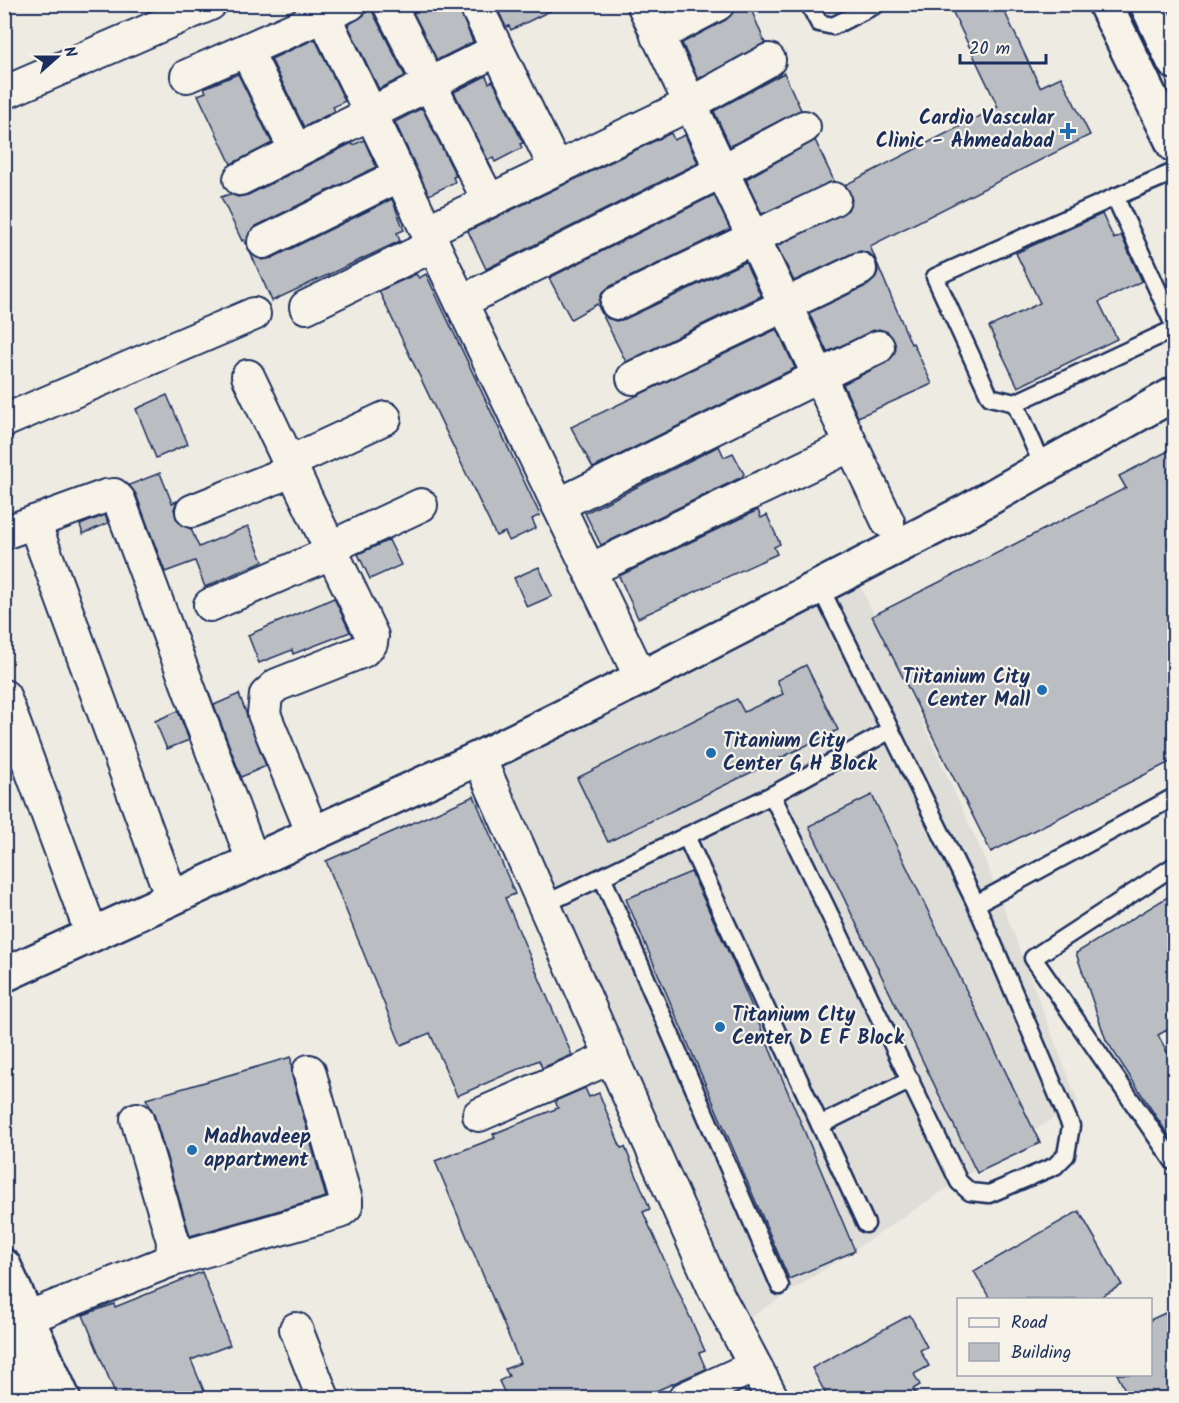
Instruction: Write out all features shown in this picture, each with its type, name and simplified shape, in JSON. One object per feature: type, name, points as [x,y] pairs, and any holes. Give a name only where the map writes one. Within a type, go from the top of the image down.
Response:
[{"type":"street","points":[[4,93],[210,4]]},
{"type":"street","points":[[389,4],[489,201]]},
{"type":"street","points":[[475,4],[556,168]]},
{"type":"street","points":[[643,4],[888,522]]},
{"type":"street","points":[[657,36],[718,4]]},
{"type":"street","points":[[1105,4],[1174,145]]},
{"type":"street","points":[[187,76],[337,10],[371,113],[641,678]]},
{"type":"street","points":[[1160,18],[1174,62]]},
{"type":"street","points":[[246,50],[296,152]]},
{"type":"street","points":[[240,179],[497,50]]},
{"type":"street","points":[[306,307],[430,238],[489,201],[690,104],[769,60]]},
{"type":"street","points":[[461,302],[722,171],[804,127]]},
{"type":"street","points":[[264,242],[400,175]]},
{"type":"street","points":[[617,303],[834,200]]},
{"type":"street","points":[[633,378],[860,269]]},
{"type":"street","points":[[4,421],[254,314]]},
{"type":"street","points":[[558,505],[878,347]]},
{"type":"street","points":[[248,376],[370,628],[371,643],[363,651],[277,685],[266,695],[264,714],[313,834]]},
{"type":"street","points":[[4,975],[479,758],[641,678],[963,513],[1174,394]]},
{"type":"street","points":[[192,511],[292,466],[385,418]]},
{"type":"street","points":[[590,570],[851,445]]},
{"type":"street","points":[[4,532],[106,496],[114,495],[119,500],[253,861]]},
{"type":"street","points":[[210,605],[421,505]]},
{"type":"street","points":[[34,522],[172,898]]},
{"type":"street","points":[[4,696],[92,935]]},
{"type":"street","points":[[479,758],[713,1286],[772,1398]]},
{"type":"street","points":[[479,1115],[612,1058]]},
{"type":"street","points":[[16,1322],[172,1260],[339,1212],[346,1206],[346,1200],[309,1071]]},
{"type":"street","points":[[137,1119],[173,1240],[172,1260]]},
{"type":"street","points":[[4,1266],[16,1322],[63,1398]]},
{"type":"street","points":[[296,1329],[323,1398]]},
{"type":"street","points":[[4,1341],[30,1398]]},
{"type":"street","points":[[685,1398],[755,1366]]},
{"type":"lane","points":[[809,4],[819,23],[833,26],[877,4]]},
{"type":"lane","points":[[1115,197],[1174,327],[1015,403],[990,398],[935,277],[1115,197],[1174,172]]},
{"type":"lane","points":[[1015,403],[1043,466]]},
{"type":"lane","points":[[772,795],[959,1182],[970,1192],[989,1194],[1055,1166],[1066,1155],[1071,1126],[976,904],[889,731],[820,586]]},
{"type":"lane","points":[[545,904],[772,795],[889,731]]},
{"type":"lane","points":[[976,904],[1174,797]]},
{"type":"lane","points":[[686,836],[866,1224]]},
{"type":"lane","points":[[1174,866],[1034,958],[1174,1162]]},
{"type":"lane","points":[[602,877],[780,1286]]},
{"type":"lane","points":[[820,1125],[911,1080]]},
{"type":"shaded area","points":[[853,570],[984,857],[1078,1102],[735,1328],[479,758]]},
{"type":"building","points":[[409,4],[457,4],[473,42],[437,60]]},
{"type":"building","points":[[495,4],[564,4],[511,30],[509,26],[506,27]]},
{"type":"building","points":[[749,4],[765,43],[698,79],[682,43],[726,20],[735,9]]},
{"type":"building","points":[[949,4],[1001,4],[1040,87],[1061,77],[1090,135],[870,246],[911,344],[913,343],[932,384],[858,417],[843,384],[886,363],[896,349],[894,340],[888,332],[879,329],[827,352],[809,313],[868,285],[875,279],[878,271],[876,261],[870,254],[861,251],[794,281],[777,246],[848,210],[852,200],[845,185],[998,107]]},
{"type":"building","points":[[370,7],[405,76],[379,89],[348,25],[364,15]]},
{"type":"building","points":[[315,39],[345,101],[333,107],[335,111],[304,127],[271,59]]},
{"type":"building","points":[[784,73],[801,110],[730,146],[714,111]]},
{"type":"building","points":[[238,74],[272,143],[231,164],[198,95],[206,92],[204,88]]},
{"type":"building","points":[[486,76],[489,83],[493,81],[523,143],[520,144],[522,148],[495,162],[493,158],[488,160],[454,92]]},
{"type":"building","points":[[422,108],[456,176],[453,177],[455,182],[429,195],[395,122]]},
{"type":"building","points":[[671,133],[674,140],[685,135],[698,163],[486,269],[468,231]]},
{"type":"building","points":[[364,140],[376,167],[256,226],[249,233],[247,246],[244,240],[242,241],[221,197],[230,194],[238,197],[248,195],[352,143],[353,145]]},
{"type":"building","points":[[815,140],[834,181],[762,214],[746,179]]},
{"type":"building","points":[[714,195],[730,229],[609,287],[602,293],[599,302],[601,310],[607,318],[616,321],[625,319],[745,262],[761,296],[626,362],[597,304],[571,319],[549,278]]},
{"type":"building","points":[[392,199],[404,230],[397,233],[400,241],[272,301],[250,252],[262,260],[272,258]]},
{"type":"building","points":[[1102,214],[1114,239],[1121,235],[1142,281],[1099,302],[1117,339],[1018,387],[989,327],[1040,303],[1016,253]]},
{"type":"building","points":[[416,274],[419,278],[426,274],[540,515],[532,519],[536,528],[509,541],[505,532],[496,536],[379,291]]},
{"type":"building","points":[[777,329],[795,368],[593,468],[571,427]]},
{"type":"building","points":[[167,395],[188,444],[156,458],[136,409]]},
{"type":"building","points":[[719,446],[724,457],[733,453],[744,474],[742,477],[601,545],[585,513]]},
{"type":"building","name":"Tiitanium City Center Mall","points":[[1174,448],[1174,760],[991,852],[872,616],[1126,488],[1119,476]]},
{"type":"building","points":[[160,473],[172,503],[177,501],[174,509],[176,518],[181,525],[191,529],[199,547],[248,526],[263,561],[205,587],[195,561],[165,572],[136,494],[129,485]]},
{"type":"building","points":[[758,510],[761,518],[767,515],[780,544],[774,547],[777,554],[638,618],[619,576]]},
{"type":"building","points":[[105,515],[108,523],[83,534],[80,525]]},
{"type":"building","points":[[389,540],[401,565],[370,579],[358,554]]},
{"type":"building","points":[[539,567],[552,596],[527,607],[514,578]]},
{"type":"building","points":[[334,598],[350,632],[293,654],[292,650],[259,663],[248,635]]},
{"type":"building","name":"Titanium City Center G H Block","points":[[806,665],[838,730],[608,842],[577,778],[737,699],[744,712],[783,694],[777,680]]},
{"type":"building","points":[[239,694],[266,766],[241,777],[214,705]]},
{"type":"building","points":[[178,711],[189,740],[167,749],[155,721]]},
{"type":"building","points":[[872,795],[1040,1143],[977,1173],[809,826]]},
{"type":"building","points":[[474,796],[515,894],[505,898],[572,1055],[542,1068],[539,1060],[457,1096],[430,1033],[401,1045],[326,861]]},
{"type":"building","name":"Titanium CIty Center D E F Block","points":[[691,872],[733,962],[855,1251],[789,1279],[626,899]]},
{"type":"building","points":[[1174,893],[1174,1026],[1158,1035],[1174,1065],[1174,1144],[1106,1040],[1076,953]]},
{"type":"building","name":"Madhavdeep appartment","points":[[291,1057],[292,1076],[326,1197],[190,1236],[154,1114],[146,1099]]},
{"type":"building","points":[[585,1088],[589,1097],[599,1093],[621,1148],[625,1147],[650,1209],[643,1212],[705,1351],[699,1353],[706,1369],[640,1398],[507,1398],[499,1381],[509,1376],[505,1369],[520,1363],[435,1161],[495,1138],[493,1134],[558,1108],[555,1101]]},
{"type":"building","points":[[1079,1211],[1122,1285],[1099,1298],[989,1298],[974,1271]]},
{"type":"building","points":[[202,1272],[230,1345],[191,1360],[207,1398],[117,1398],[83,1315],[114,1304],[115,1307]]},
{"type":"building","points":[[1174,1309],[1174,1398],[1129,1398],[1118,1376],[1152,1376],[1152,1319]]},
{"type":"building","points":[[910,1315],[927,1347],[920,1350],[929,1366],[914,1374],[920,1385],[913,1389],[918,1398],[828,1398],[812,1368]]},
{"type":"place","name":"Cardio Vascular Clinic - Ahmedabad","points":[[1068,131]]},
{"type":"place","name":"Tiitanium City Center Mall","points":[[1042,690]]},
{"type":"place","name":"Titanium City Center G H Block","points":[[711,753]]},
{"type":"place","name":"Titanium CIty Center D E F Block","points":[[720,1027]]},
{"type":"place","name":"Madhavdeep appartment","points":[[192,1150]]}]
